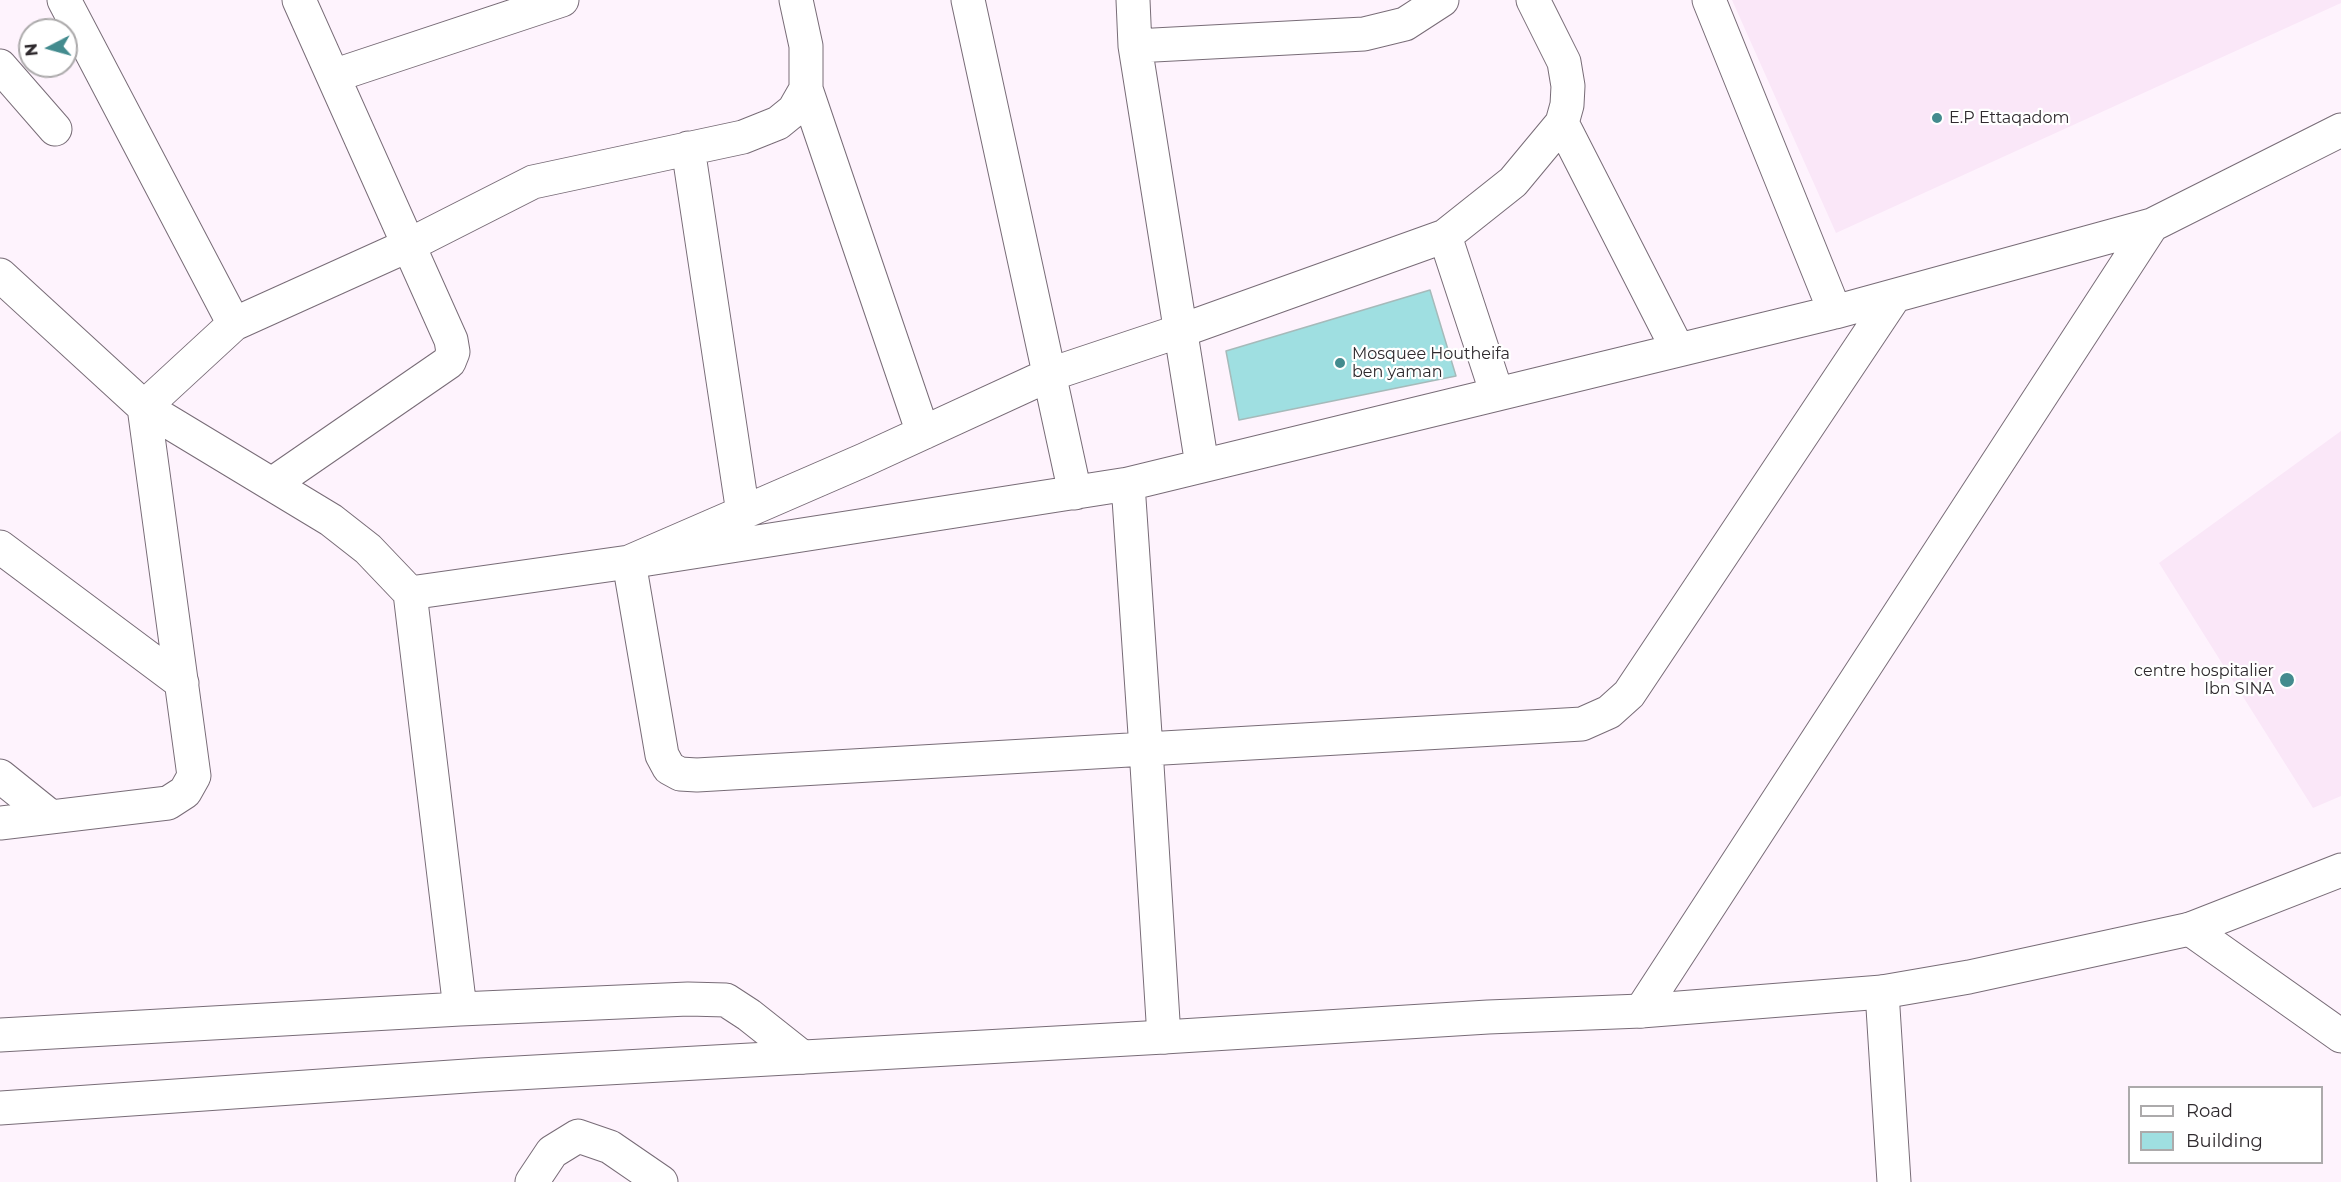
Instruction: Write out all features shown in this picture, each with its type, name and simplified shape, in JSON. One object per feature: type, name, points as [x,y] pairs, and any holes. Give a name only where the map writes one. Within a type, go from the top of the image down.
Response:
[{"type":"street","points":[[64,0],[234,324]]},
{"type":"street","points":[[272,484],[449,362],[453,352],[452,339],[299,0]]},
{"type":"street","points":[[333,76],[562,0]]},
{"type":"street","points":[[796,0],[806,46],[806,89],[923,433]]},
{"type":"street","points":[[968,0],[1075,493]]},
{"type":"street","points":[[1133,0],[1135,46],[1202,465]]},
{"type":"street","points":[[1135,46],[1365,34],[1405,24],[1442,0]]},
{"type":"street","points":[[629,562],[923,433],[1051,374],[1180,331],[1445,236],[1513,182],[1562,123],[1567,105],[1568,86],[1564,62],[1533,0]]},
{"type":"street","points":[[1709,0],[1835,312]]},
{"type":"street","points":[[0,66],[55,129]]},
{"type":"street","points":[[144,407],[234,324],[409,245],[533,182],[743,136],[778,123],[794,110],[806,89]]},
{"type":"street","points":[[1562,123],[1678,350]]},
{"type":"street","points":[[410,593],[629,562],[1128,484],[1835,312],[2152,225],[2341,130]]},
{"type":"street","points":[[688,148],[743,513]]},
{"type":"street","points":[[1641,1011],[2152,225]]},
{"type":"street","points":[[1445,236],[1497,394]]},
{"type":"street","points":[[0,275],[144,407],[331,520],[368,549],[410,593],[460,1009]]},
{"type":"street","points":[[629,562],[662,754],[669,768],[680,774],[709,775],[1582,724],[1609,712],[1629,694],[1894,297]]},
{"type":"street","points":[[0,823],[168,803],[185,792],[194,776],[144,407]]},
{"type":"street","points":[[1128,484],[1164,1037]]},
{"type":"street","points":[[0,547],[182,684]]},
{"type":"street","points":[[0,776],[51,817]]},
{"type":"street","points":[[0,1108],[481,1075],[1488,1017],[1641,1011],[1882,992],[1969,977],[2190,929],[2341,870]]},
{"type":"street","points":[[2190,929],[2341,1036]]},
{"type":"street","points":[[1882,992],[1894,1182]]},
{"type":"street","points":[[0,1035],[460,1009],[688,999],[726,1000],[802,1057]]},
{"type":"street","points":[[532,1182],[552,1152],[578,1136],[610,1147],[661,1182]]},
{"type":"shaded area","name":"E.P Ettaqadom","points":[[1732,0],[2341,0],[2341,3],[1836,233]]},
{"type":"shaded area","name":"centre hospitalier Ibn SINA","points":[[2341,431],[2341,796],[2313,808],[2159,563]]},
{"type":"building","name":"Mosquee Houtheifa ben yaman","points":[[1430,290],[1456,376],[1239,420],[1226,351]]},
{"type":"place","name":"E.P Ettaqadom","points":[[1937,118]]},
{"type":"place","name":"Mosquee Houtheifa ben yaman","points":[[1340,363]]},
{"type":"place","name":"centre hospitalier Ibn SINA","points":[[2287,680]]}]
